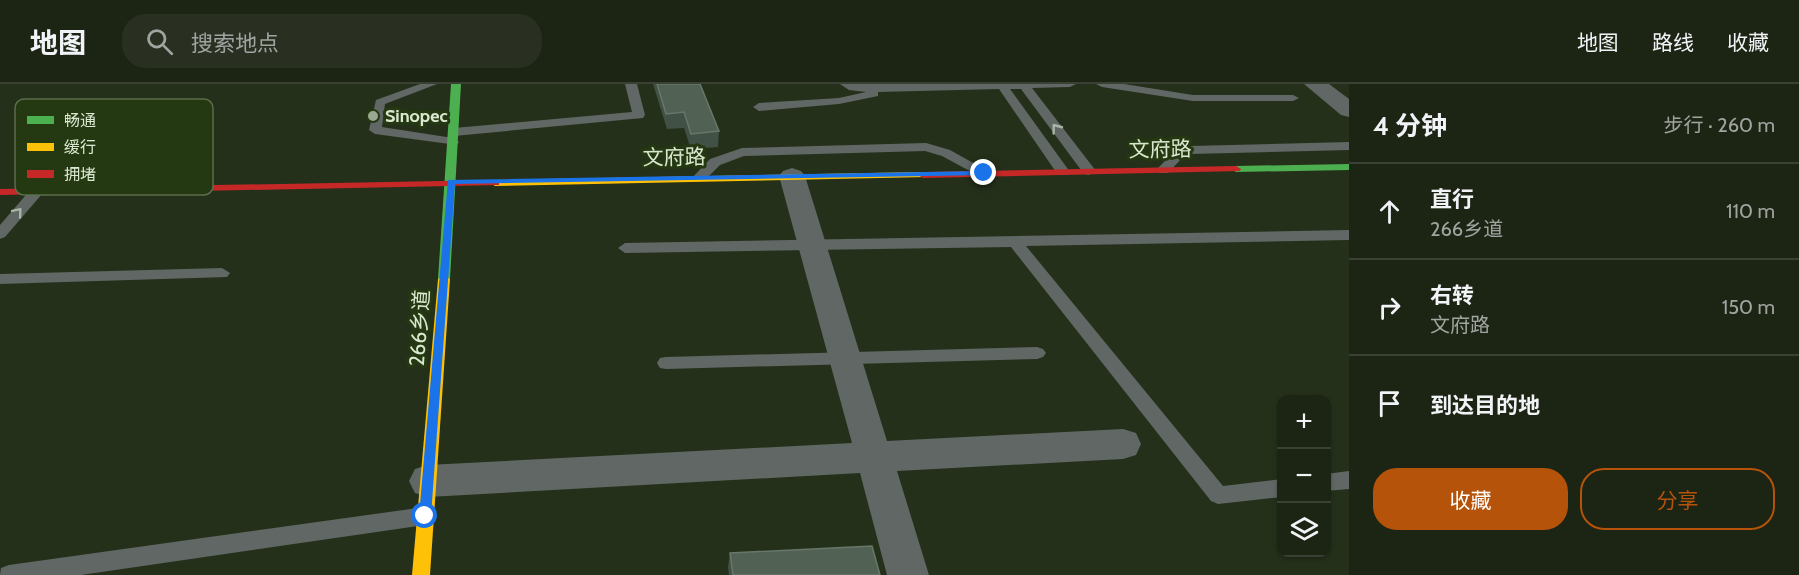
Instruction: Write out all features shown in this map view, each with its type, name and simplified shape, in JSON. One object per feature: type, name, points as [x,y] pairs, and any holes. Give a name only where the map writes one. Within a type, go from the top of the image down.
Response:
[{"type":"street","name":"266乡道","points":[[421,575],[451,182],[456,84]]},
{"type":"street","points":[[1315,84],[1349,110]]},
{"type":"street","name":"文府路","points":[[213,187],[1349,167]]},
{"type":"street","points":[[792,176],[908,575]]},
{"type":"street","name":"文府路","points":[[0,192],[15,192]]},
{"type":"street","points":[[427,498],[874,458],[1123,444]]},
{"type":"lane","points":[[431,84],[380,102],[375,130],[454,137],[639,115],[631,84]]},
{"type":"lane","points":[[846,84],[853,88],[1070,84]]},
{"type":"lane","points":[[1102,84],[1193,98],[1293,98]]},
{"type":"lane","points":[[1005,85],[1063,172]]},
{"type":"lane","points":[[1023,85],[1089,171]]},
{"type":"lane","points":[[759,107],[864,98],[892,88]]},
{"type":"lane","points":[[1163,170],[1180,153],[1191,150],[1349,146]]},
{"type":"lane","points":[[699,178],[715,162],[742,152],[926,147],[946,153],[984,173]]},
{"type":"lane","points":[[0,234],[34,195]]},
{"type":"lane","points":[[625,248],[1349,235]]},
{"type":"lane","points":[[1015,242],[1218,495],[1277,488]]},
{"type":"lane","points":[[0,279],[222,273]]},
{"type":"lane","points":[[666,363],[1037,353]]},
{"type":"lane","points":[[1331,482],[1349,480]]},
{"type":"lane","points":[[9,575],[427,498]]},
{"type":"building","points":[[657,84],[700,84],[719,131],[691,134],[684,112],[666,114]]},
{"type":"building","points":[[872,546],[880,575],[733,575],[730,553]]},
{"type":"traffic: fast","points":[[444,279],[456,84]]},
{"type":"traffic: fast","points":[[1236,169],[1349,167]]},
{"type":"traffic: slow","points":[[495,183],[923,175]]},
{"type":"traffic: slow","points":[[421,575],[444,279]]},
{"type":"traffic: jam","points":[[923,175],[1236,169]]},
{"type":"traffic: jam","points":[[213,188],[495,183]]},
{"type":"traffic: jam","points":[[0,192],[15,192]]},
{"type":"place","name":"Sinopec","points":[[373,116]]},
{"type":"route","points":[[425,516],[451,182],[984,173]]}]
